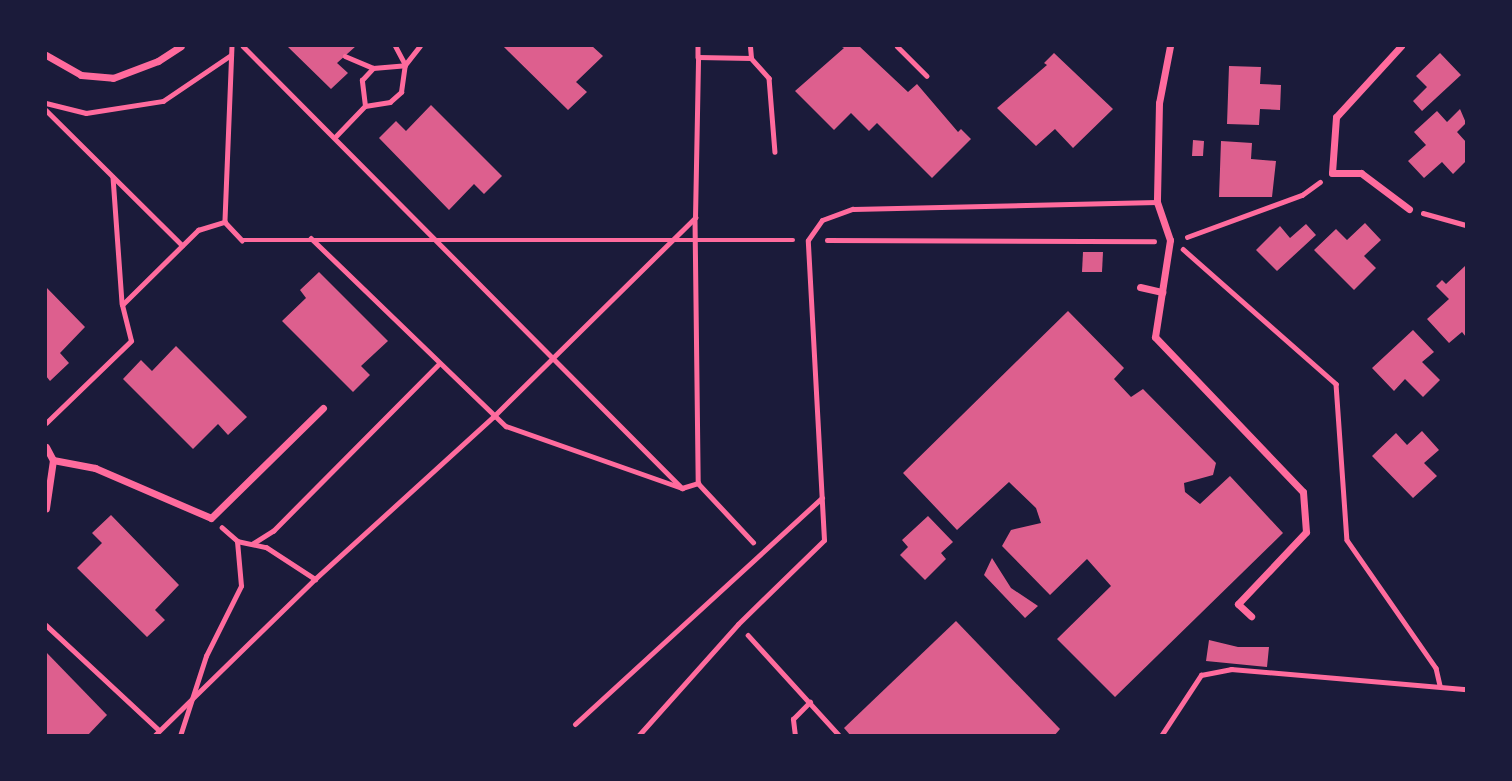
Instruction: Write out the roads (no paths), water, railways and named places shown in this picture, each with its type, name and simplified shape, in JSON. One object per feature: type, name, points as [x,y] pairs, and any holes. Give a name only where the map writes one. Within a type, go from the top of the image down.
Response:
[{"type":"street","points":[[46,55],[81,75],[113,78],[158,61],[181,46]]},
{"type":"street","points":[[1170,46],[1159,103],[1157,202],[1170,240],[1155,337],[1303,492],[1306,533],[1238,604],[1251,616]]},
{"type":"street","points":[[1401,46],[1336,117],[1332,173],[1361,173],[1409,209]]},
{"type":"street","points":[[1140,286],[1161,292]]},
{"type":"street","points":[[53,460],[95,468],[211,518],[323,408]]},
{"type":"street","points":[[46,446],[53,460],[46,508]]},
{"type":"lane","points":[[638,736],[738,624],[824,540],[808,240],[822,220],[853,209],[1157,202]]},
{"type":"lane","points":[[575,724],[822,498]]}]
